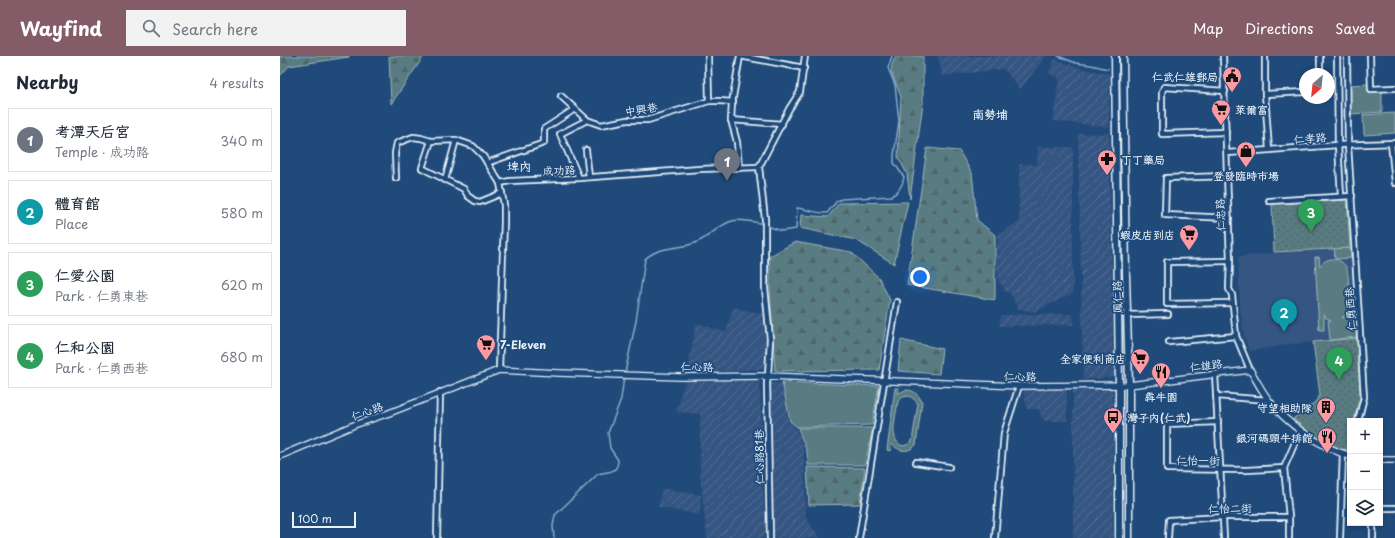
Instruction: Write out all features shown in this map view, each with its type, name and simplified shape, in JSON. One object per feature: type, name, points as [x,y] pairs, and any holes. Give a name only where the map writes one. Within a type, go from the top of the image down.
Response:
[{"type":"main road","name":"鳳仁路","points":[[1115,56],[1119,385],[1119,538]]},
{"type":"main road","name":"鳳仁路","points":[[1124,56],[1129,384],[1129,538]]},
{"type":"street","points":[[708,56],[709,102]]},
{"type":"street","points":[[739,167],[737,142],[731,120],[740,56],[757,57],[804,68]]},
{"type":"street","points":[[768,376],[770,339],[764,288],[765,220],[759,167],[800,92],[805,56]]},
{"type":"street","name":"仁忠路","points":[[1223,56],[1229,218],[1229,289],[1232,296],[1236,336],[1250,370]]},
{"type":"street","points":[[1265,56],[1265,94],[1269,150]]},
{"type":"street","points":[[1320,56],[1320,68]]},
{"type":"street","points":[[1337,56],[1338,145],[1341,196]]},
{"type":"street","name":"仁勇西巷","points":[[1348,56],[1348,145],[1364,397],[1359,418]]},
{"type":"street","points":[[1370,56],[1372,89],[1395,88]]},
{"type":"street","points":[[1225,91],[1164,88],[1162,92],[1162,134],[1226,132]]},
{"type":"street","points":[[1265,94],[1299,92]]},
{"type":"street","name":"中興巷","points":[[561,96],[588,120],[601,125],[627,120],[648,120],[719,100],[733,102]]},
{"type":"street","points":[[487,163],[544,143],[544,129],[575,109]]},
{"type":"street","points":[[578,178],[560,134],[588,120]]},
{"type":"street","points":[[731,120],[782,124]]},
{"type":"street","points":[[396,178],[394,153],[397,143],[413,137],[431,141],[456,140],[473,146],[483,156],[500,183],[504,222],[499,370]]},
{"type":"street","points":[[445,180],[456,140]]},
{"type":"street","points":[[431,141],[422,168],[464,189],[468,196],[475,201],[480,202],[502,193]]},
{"type":"street","points":[[1393,143],[1395,183]]},
{"type":"street","name":"仁孝路","points":[[1227,153],[1338,145],[1393,143]]},
{"type":"street","points":[[586,150],[589,177]]},
{"type":"street","name":"成功路","points":[[500,183],[510,181],[759,167]]},
{"type":"street","points":[[1227,176],[1166,178],[1166,215],[1229,218]]},
{"type":"street","points":[[1269,201],[1352,196]]},
{"type":"street","points":[[1230,262],[1167,262],[1167,304],[1232,303]]},
{"type":"street","points":[[859,538],[897,302]]},
{"type":"street","points":[[1127,315],[1168,314]]},
{"type":"street","points":[[1169,342],[1236,336]]},
{"type":"street","name":"仁心路","points":[[280,456],[499,370],[628,375],[768,376],[1019,386],[1129,384]]},
{"type":"street","points":[[1250,370],[1268,400],[1300,431],[1347,454]]},
{"type":"street","name":"仁雄路","points":[[1129,384],[1250,370]]},
{"type":"street","points":[[1215,374],[1224,538]]},
{"type":"street","name":"仁心路81巷","points":[[768,376],[770,538]]},
{"type":"street","points":[[995,538],[1004,433],[1019,386]]},
{"type":"street","points":[[437,538],[440,392]]},
{"type":"street","points":[[1216,396],[1268,400]]},
{"type":"street","name":"仁怡一街","points":[[1218,422],[1167,424],[1167,469],[1221,470],[1284,468]]},
{"type":"street","points":[[1289,538],[1289,517],[1284,468],[1300,431]]},
{"type":"street","points":[[1383,460],[1395,460]]},
{"type":"street","points":[[916,462],[949,467]]},
{"type":"street","points":[[1340,538],[1347,464]]},
{"type":"street","points":[[1383,508],[1395,508]]},
{"type":"street","name":"仁怡二街","points":[[1168,538],[1169,520],[1223,517],[1289,517]]},
{"type":"street","points":[[1373,526],[1373,538]]},
{"type":"shaded area","points":[[938,56],[1046,56],[1020,90],[1004,69],[942,76]]},
{"type":"shaded area","points":[[1055,59],[1079,68],[1110,74],[1109,127],[1053,121],[1059,78],[1048,73]]},
{"type":"shaded area","points":[[1109,133],[1114,377],[1083,380],[1078,134]]},
{"type":"shaded area","points":[[1038,147],[1073,147],[1073,293],[1034,312],[1018,309],[1010,293],[1004,291],[1003,285],[999,284],[996,268],[998,234],[1019,222],[1019,164],[1037,165]]},
{"type":"shaded area","points":[[1334,248],[1350,248],[1357,338],[1292,344],[1249,351],[1244,336],[1240,307],[1238,257]]},
{"type":"shaded area","points":[[733,307],[764,314],[767,341],[765,369],[687,373],[696,323],[726,332]]},
{"type":"shaded area","points":[[1073,314],[1074,325],[999,326],[1001,315]]},
{"type":"shaded area","points":[[685,380],[760,380],[765,538],[707,538],[700,475],[700,414],[676,412]]},
{"type":"shaded area","points":[[770,383],[782,383],[788,419],[800,435],[804,450],[806,518],[820,538],[773,538]]},
{"type":"shaded area","points":[[1067,389],[1067,421],[1044,421],[1038,409],[1027,409],[1023,390]]},
{"type":"shaded area","points":[[1073,389],[1113,389],[1113,538],[1073,538]]},
{"type":"shaded area","points":[[662,488],[701,495],[700,515],[658,507]]},
{"type":"green space","points":[[280,56],[349,57],[289,66],[280,76]]},
{"type":"green space","points":[[389,56],[424,56],[391,104]]},
{"type":"green space","points":[[896,56],[923,56],[923,103],[910,199],[907,174],[898,157],[901,97],[891,71],[892,64]]},
{"type":"green space","points":[[1367,84],[1372,91],[1382,92],[1382,112],[1350,114],[1350,85]]},
{"type":"green space","points":[[1395,113],[1395,133],[1364,135],[1363,115]]},
{"type":"green space","points":[[927,148],[959,151],[972,173],[977,220],[995,235],[995,300],[907,285]]},
{"type":"green space","points":[[1347,200],[1350,248],[1274,252],[1272,204]]},
{"type":"green space","points":[[908,202],[894,264],[856,240],[800,228],[801,215],[828,217],[839,203]]},
{"type":"green space","points":[[795,242],[851,252],[879,278],[890,300],[879,370],[775,371],[770,288],[770,256]]},
{"type":"green space","points":[[1334,248],[1350,248],[1351,258],[1335,259]]},
{"type":"green space","points":[[1315,257],[1319,257],[1320,266],[1325,261],[1333,259],[1340,261],[1346,267],[1349,280],[1349,308],[1342,318],[1356,315],[1357,337],[1330,340],[1328,321],[1331,320],[1326,318],[1324,314],[1324,330],[1319,330]]},
{"type":"green space","points":[[1357,338],[1360,396],[1355,418],[1347,418],[1346,452],[1314,436],[1293,419],[1315,402],[1320,395],[1313,342]]},
{"type":"green space","points":[[901,340],[942,349],[939,374],[898,371]]},
{"type":"green space","points":[[782,382],[879,386],[872,425],[797,427],[790,421]]},
{"type":"green space","points":[[895,388],[899,388],[898,394],[905,390],[912,391],[918,395],[922,402],[916,445],[907,450],[901,450],[892,444],[891,451],[887,450]],"holes":[[[909,396],[918,404],[912,441],[903,446],[895,439],[894,433],[898,401],[903,397]]]},
{"type":"green space","points":[[798,428],[873,428],[865,465],[808,465],[807,452]]},
{"type":"green space","points":[[807,467],[865,468],[860,504],[809,505]]},
{"type":"waterway","points":[[767,226],[782,231],[796,229],[797,208],[827,213],[837,201],[842,199],[891,196],[900,188],[904,177],[894,163],[899,121],[895,85],[888,68],[892,56]]},
{"type":"waterway","points":[[1058,56],[1076,63],[1108,69]]},
{"type":"waterway","points":[[625,373],[636,321],[645,259],[663,250],[700,241],[722,225],[735,220],[763,224]]},
{"type":"waterway","points":[[554,538],[553,526],[555,515],[598,474],[614,470],[618,464],[618,460],[610,448],[608,433],[621,399],[624,377]]},
{"type":"place","name":"仁武仁雄郵局","points":[[1232,93]]},
{"type":"place","name":"萊爾富","points":[[1221,126]]},
{"type":"place","name":"登發臨時市場","points":[[1246,168]]},
{"type":"place","name":"丁丁藥局","points":[[1107,176]]},
{"type":"place","name":"考潭天后宮","points":[[727,181]]},
{"type":"place","name":"仁愛公園","points":[[1311,232]]},
{"type":"place","name":"蝦皮店到店","points":[[1189,251]]},
{"type":"place","name":"體育館","points":[[1284,332]]},
{"type":"place","name":"7-Eleven","points":[[486,361]]},
{"type":"place","name":"全家便利商店","points":[[1140,375]]},
{"type":"place","name":"仁和公園","points":[[1339,380]]},
{"type":"place","name":"犇牛園","points":[[1161,389]]},
{"type":"place","name":"守望相助隊","points":[[1326,424]]},
{"type":"place","name":"灣子內(仁武)","points":[[1113,434]]},
{"type":"place","name":"銀河碼頭牛排館","points":[[1327,454]]},
{"type":"district","name":"南勢埔","points":[[990,114]]},
{"type":"district","name":"埤内","points":[[519,166]]}]
